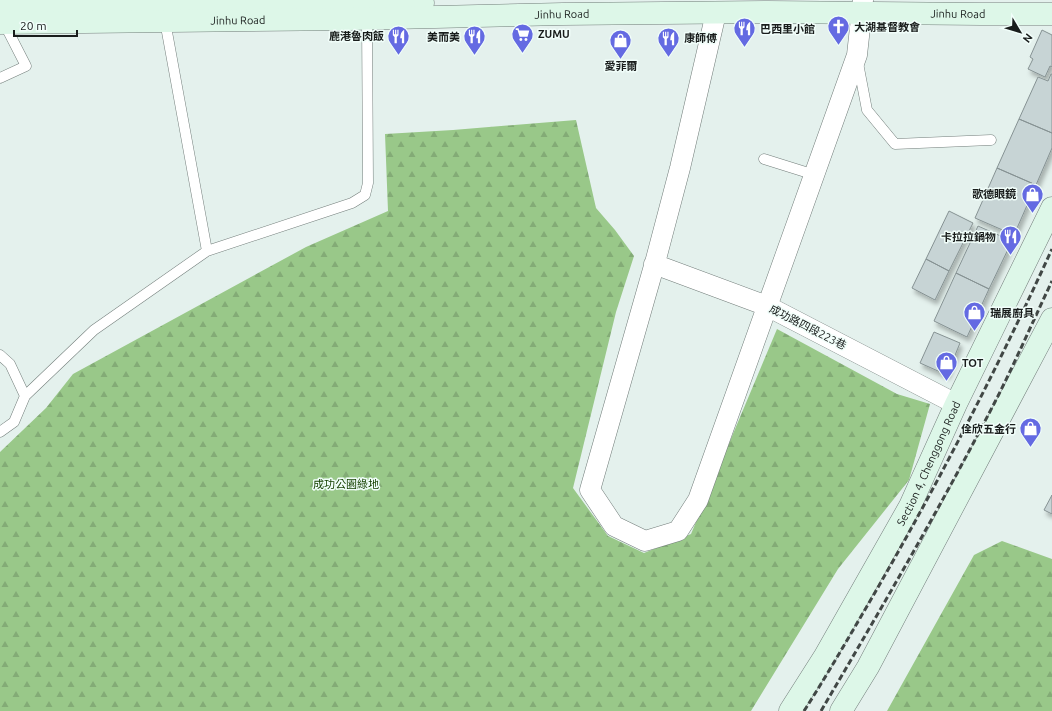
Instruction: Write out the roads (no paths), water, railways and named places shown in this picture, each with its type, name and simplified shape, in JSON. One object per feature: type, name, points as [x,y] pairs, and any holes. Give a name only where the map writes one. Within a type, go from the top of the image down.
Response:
[{"type":"main road","name":"Jinhu Road","points":[[1,17],[128,0],[563,14],[716,13],[862,6],[980,14],[1052,14]]},
{"type":"main road","name":"Jinhu Road","points":[[1,17],[127,22],[165,21],[366,7],[493,4],[562,0]]},
{"type":"main road","name":"Section 4, Chenggong Road","points":[[790,711],[825,656],[910,506],[956,404],[1052,208]]},
{"type":"main road","points":[[841,711],[868,667],[1052,319]]},
{"type":"street","points":[[127,22],[128,0]]},
{"type":"street","points":[[716,13],[692,121],[654,264],[590,490],[614,526],[644,541],[678,531],[698,500],[857,55],[862,6]]},
{"type":"street","name":"成功路四段223巷","points":[[654,264],[767,306],[956,404]]},
{"type":"lane","points":[[0,432],[14,422],[25,396],[94,330],[207,251],[352,203],[364,195],[368,183],[366,7]]},
{"type":"lane","points":[[0,78],[26,66],[1,17]]},
{"type":"lane","points":[[165,21],[207,251]]},
{"type":"lane","points":[[857,55],[867,110],[895,144],[991,140]]},
{"type":"lane","points":[[764,159],[814,175]]},
{"type":"lane","points":[[0,355],[10,364],[25,396]]},
{"type":"railway","points":[[804,711],[883,579],[959,440],[1007,345],[1052,249]]},
{"type":"railway","points":[[821,711],[956,476],[1005,382],[1052,281]]},
{"type":"place","name":"大湖基督教會","points":[[838,46]]},
{"type":"place","name":"巴西里小館","points":[[745,48]]},
{"type":"place","name":"ZUMU","points":[[523,54]]},
{"type":"place","name":"鹿港魯肉飯","points":[[399,56]]},
{"type":"place","name":"美而美","points":[[475,56]]},
{"type":"place","name":"康師傅","points":[[668,58]]},
{"type":"place","name":"愛菲爾","points":[[621,60]]},
{"type":"place","name":"歌德眼鏡","points":[[1032,214]]},
{"type":"place","name":"卡拉拉鍋物","points":[[1011,256]]},
{"type":"place","name":"瑞展廚具","points":[[974,332]]},
{"type":"place","name":"TOT","points":[[946,382]]},
{"type":"place","name":"佺欣五金行","points":[[1031,448]]},
{"type":"park label","name":"成功公園綠地","points":[[346,484]]}]
